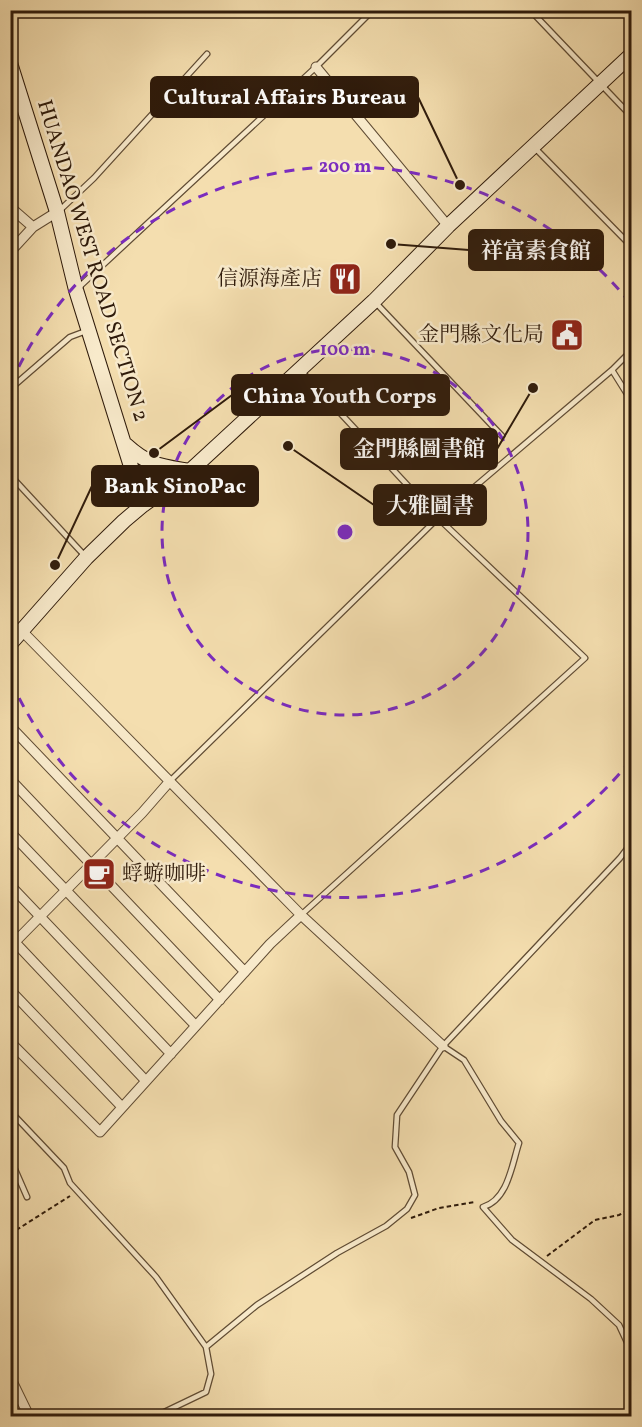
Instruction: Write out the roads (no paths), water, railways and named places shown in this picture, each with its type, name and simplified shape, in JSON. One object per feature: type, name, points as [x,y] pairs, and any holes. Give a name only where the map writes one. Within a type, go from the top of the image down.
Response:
[{"type":"main road","points":[[10,644],[86,558],[143,505],[190,471],[300,370],[374,301],[448,226],[632,54]]},
{"type":"main road","name":"HUANDAO WEST ROAD SECTION 2","points":[[10,63],[57,212],[88,330],[143,505]]},
{"type":"main road","points":[[126,445],[140,458],[154,465],[190,471]]},
{"type":"street","points":[[316,67],[448,226]]},
{"type":"street","points":[[10,207],[33,227]]},
{"type":"street","points":[[10,252],[33,227],[57,212]]},
{"type":"street","points":[[22,631],[301,915],[443,1046]]},
{"type":"street","points":[[10,726],[245,972]]},
{"type":"street","points":[[10,779],[220,1000]]},
{"type":"street","points":[[146,1081],[12,942],[117,839],[170,781]]},
{"type":"street","points":[[10,832],[196,1026]]},
{"type":"street","points":[[10,885],[171,1054]]},
{"type":"street","points":[[10,1042],[100,1132],[270,944],[301,915]]},
{"type":"street","points":[[10,990],[122,1107]]},
{"type":"street","points":[[10,1377],[29,1416]]},
{"type":"lane","points":[[76,290],[316,67],[373,10]]},
{"type":"lane","points":[[530,10],[632,117]]},
{"type":"lane","points":[[57,212],[94,178],[207,54]]},
{"type":"lane","points":[[534,147],[632,247]]},
{"type":"lane","points":[[374,301],[502,436]]},
{"type":"lane","points":[[10,389],[70,337],[88,330]]},
{"type":"lane","points":[[170,781],[438,518],[612,370],[632,350]]},
{"type":"lane","points":[[300,370],[438,518],[585,658],[301,915]]},
{"type":"lane","points":[[612,370],[632,402]]},
{"type":"lane","points":[[10,475],[86,558]]},
{"type":"lane","points":[[10,619],[22,631]]},
{"type":"lane","points":[[206,1347],[257,1305],[337,1253],[386,1226],[407,1209],[415,1196],[409,1172],[395,1147],[397,1115],[443,1046],[620,858],[632,842]]},
{"type":"lane","points":[[443,1046],[464,1060],[501,1121],[519,1143],[502,1194],[491,1204],[483,1207],[512,1240],[591,1299],[619,1325],[632,1353]]},
{"type":"lane","points":[[10,1111],[64,1168],[70,1184],[156,1278],[206,1347],[211,1374],[206,1392],[156,1416]]},
{"type":"lane","points":[[10,1158],[27,1197]]},
{"type":"place","name":"Cultural Affairs Bureau","points":[[460,185]]},
{"type":"place","name":"祥富素食館","points":[[391,244]]},
{"type":"place","name":"信源海產店","points":[[345,279]]},
{"type":"place","name":"金門縣文化局","points":[[567,335]]},
{"type":"place","name":"金門縣圖書館","points":[[533,388]]},
{"type":"place","name":"大雅圖書","points":[[288,446]]},
{"type":"place","name":"China Youth Corps","points":[[154,453]]},
{"type":"place","name":"Bank SinoPac","points":[[55,565]]},
{"type":"place","name":"蜉蝣咖啡","points":[[99,874]]}]
